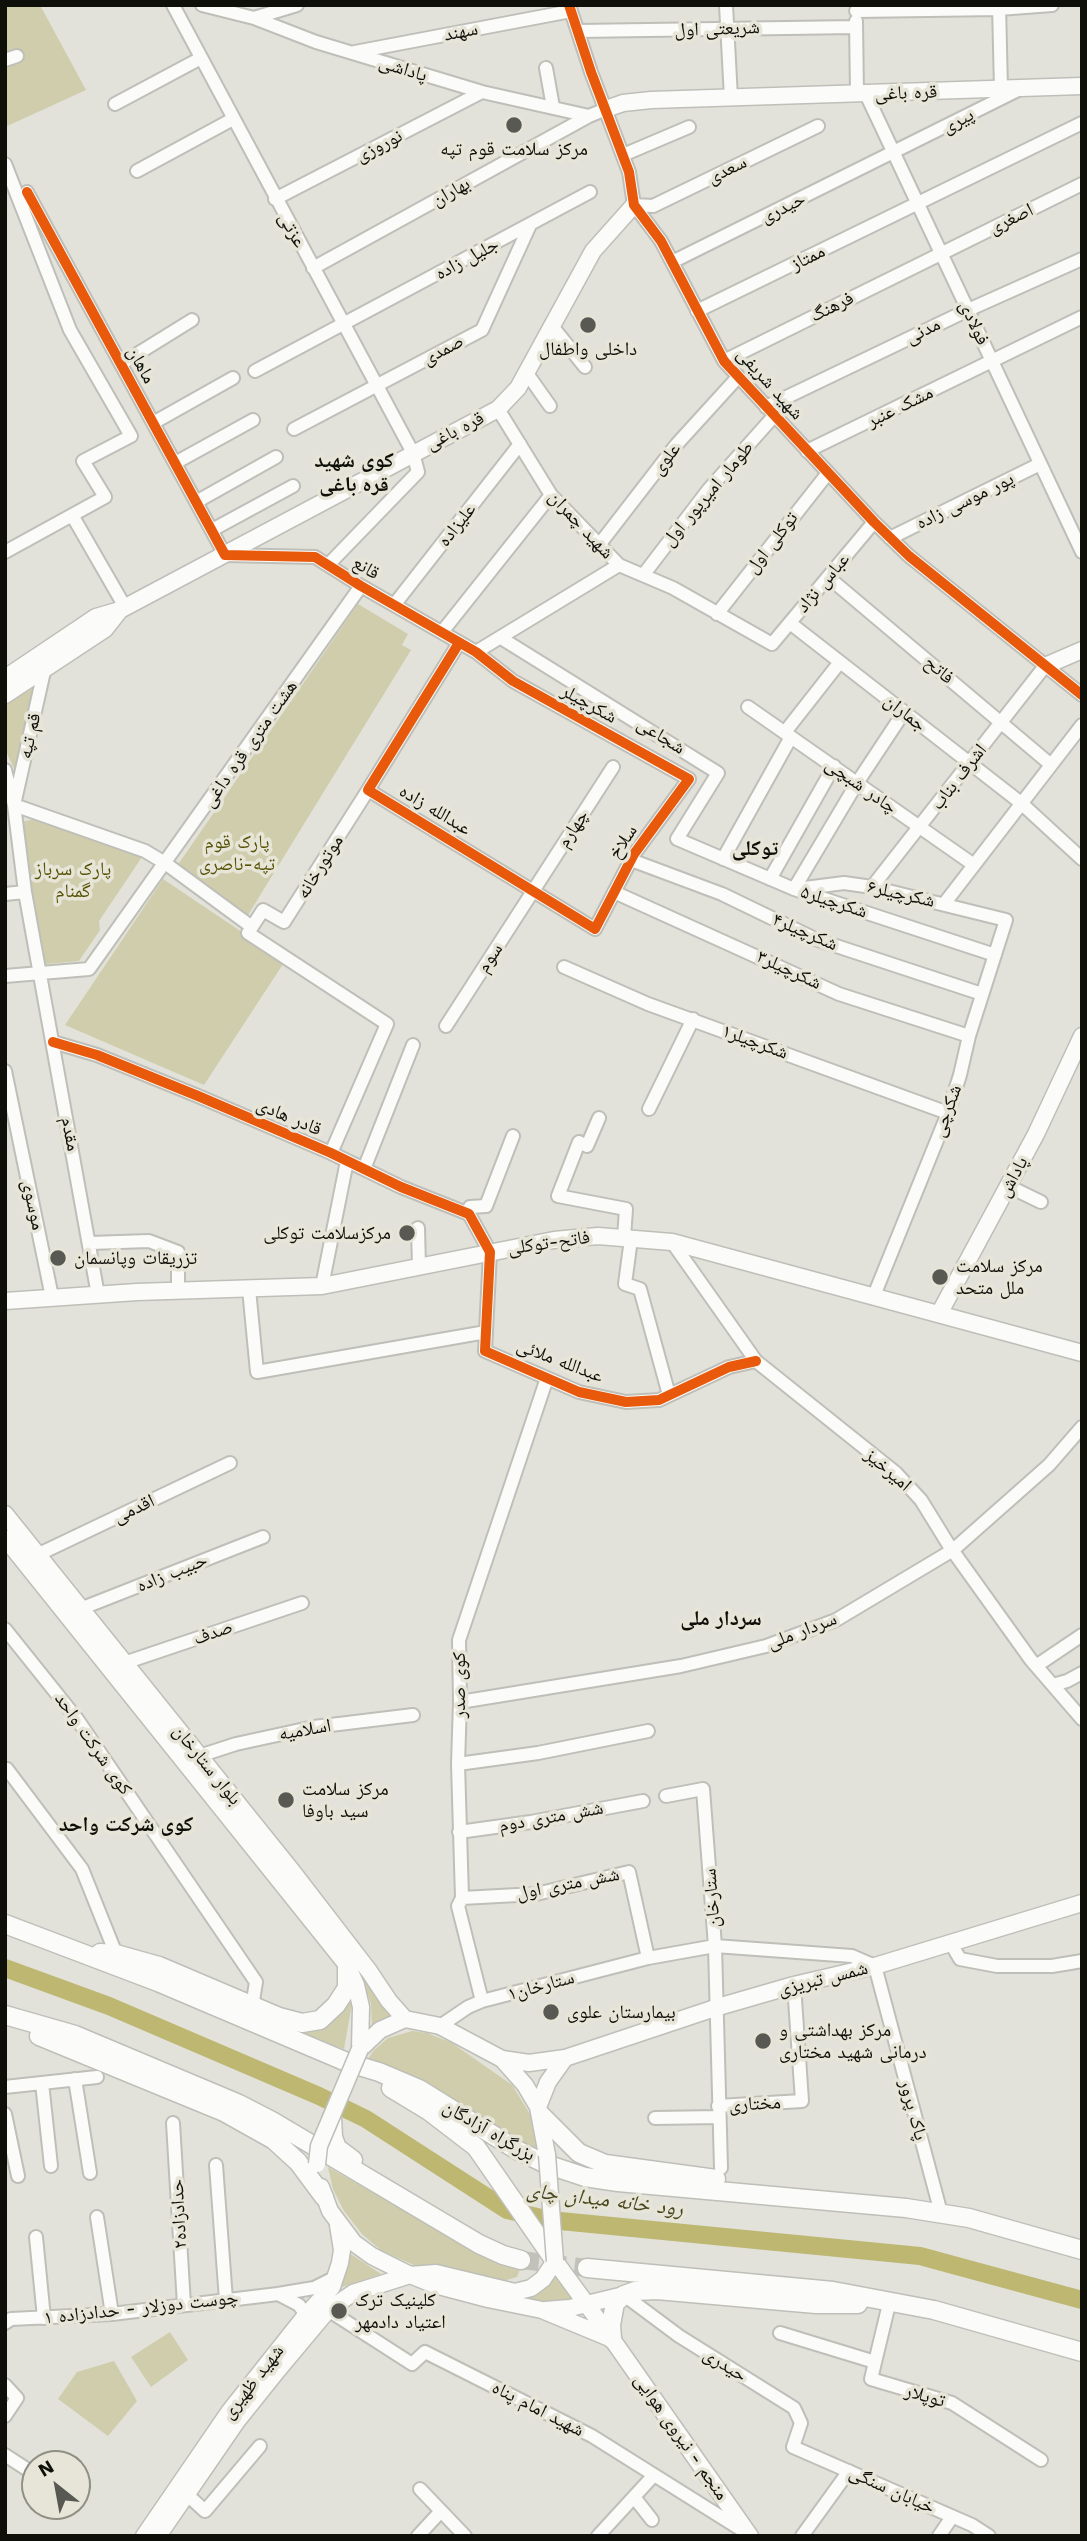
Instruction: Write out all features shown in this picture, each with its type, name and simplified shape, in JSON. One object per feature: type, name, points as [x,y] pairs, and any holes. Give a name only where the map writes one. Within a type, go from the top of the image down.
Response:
[{"type":"highway","name":"بزرگراه آزادگان","points":[[5,1924],[354,2056],[379,2072],[419,2089],[517,2150],[546,2164],[585,2176],[618,2182],[941,2213],[969,2218],[1082,2250]]},
{"type":"highway","points":[[68,1949],[116,1954],[159,1966],[252,2007],[302,2023],[320,2020],[337,2005],[347,1988],[347,1965]]},
{"type":"highway","points":[[5,2015],[75,2035],[239,2104],[479,2245],[521,2260],[344,2155],[337,2148],[333,2137],[332,2116]]},
{"type":"highway","points":[[5,2025],[59,2043],[224,2112],[274,2140],[298,2162],[324,2197]]},
{"type":"highway","points":[[354,2056],[475,2147],[555,2261]]},
{"type":"highway","points":[[540,2111],[579,2153],[605,2164],[635,2170],[858,2196],[906,2208]]},
{"type":"highway","points":[[587,2268],[833,2291],[934,2310],[1082,2352]]},
{"type":"highway","points":[[612,2339],[612,2312],[615,2303],[624,2295],[635,2291],[657,2290],[816,2304],[894,2304]]},
{"type":"main road","name":"قره باغی","points":[[606,109],[623,103],[651,100],[1082,86]]},
{"type":"main road","name":"قره باغی","points":[[122,609],[498,409],[517,388],[593,251],[634,205]]},
{"type":"main road","points":[[5,695],[105,629],[122,609]]},
{"type":"main road","points":[[5,678],[96,617],[122,609]]},
{"type":"main road","points":[[1045,666],[1082,650]]},
{"type":"main road","name":"پاداش","points":[[939,1314],[1037,1133],[1082,1036]]},
{"type":"main road","name":"فاتح-توکلی","points":[[5,1301],[322,1286],[554,1240],[598,1236],[672,1242],[1082,1353]]},
{"type":"main road","name":"بلوار ستارخان","points":[[5,1514],[292,1871],[405,2019]]},
{"type":"main road","name":"بلوار ستارخان","points":[[5,1538],[347,1965],[362,2007],[354,2056]]},
{"type":"main road","name":"شمس تبریزی","points":[[502,2059],[529,2063],[565,2058],[718,2007],[874,1966],[1082,1903]]},
{"type":"main road","points":[[410,2275],[436,2273],[515,2292],[537,2284],[555,2261],[551,2175],[540,2111],[526,2085],[502,2059],[440,2026],[405,2019],[380,2030],[354,2056],[319,2146],[318,2179],[338,2224],[354,2243],[372,2256],[410,2275],[435,2285],[542,2310],[612,2339]]},
{"type":"main road","points":[[540,2111],[548,2082],[565,2058]]},
{"type":"main road","name":"شهید ظهیری","points":[[158,2536],[229,2412],[306,2315],[332,2287],[342,2250],[338,2224]]},
{"type":"main road","name":"منجم - نیروی هوایی","points":[[555,2261],[749,2535]]},
{"type":"main road","name":"شهید ظهیری","points":[[144,2536],[328,2310],[353,2293],[410,2275]]},
{"type":"main road","points":[[542,2310],[624,2295]]},
{"type":"street","name":"عزتی","points":[[173,5],[275,200],[413,453]]},
{"type":"street","name":"پاداشی","points":[[202,5],[254,18],[351,53],[482,92],[589,116]]},
{"type":"street","points":[[254,18],[296,5]]},
{"type":"street","points":[[726,5],[731,98]]},
{"type":"street","points":[[862,94],[856,8],[1052,5]]},
{"type":"street","points":[[999,7],[1002,89]]},
{"type":"street","name":"شهید شریفى","points":[[570,8],[629,172],[634,205],[661,241],[724,361],[909,556],[1082,695]]},
{"type":"street","name":"سهند","points":[[351,53],[570,8]]},
{"type":"street","name":"شریعتی اول","points":[[578,32],[856,27]]},
{"type":"street","points":[[115,104],[201,58]]},
{"type":"street","points":[[546,68],[553,107]]},
{"type":"street","name":"پیری","points":[[894,153],[1022,88]]},
{"type":"street","name":"نوروزی","points":[[275,200],[482,92]]},
{"type":"street","name":"فولادی","points":[[862,94],[894,153],[1082,552]]},
{"type":"street","points":[[589,116],[606,109]]},
{"type":"street","name":"بهاران","points":[[313,268],[589,116]]},
{"type":"street","points":[[137,171],[233,119]]},
{"type":"street","points":[[918,205],[1082,123]]},
{"type":"street","name":"سعدی","points":[[634,205],[653,205],[818,126]]},
{"type":"street","points":[[623,155],[689,127]]},
{"type":"street","name":"حیدری","points":[[672,262],[894,153]]},
{"type":"street","points":[[5,164],[70,330],[131,436],[83,461],[105,497],[5,552]]},
{"type":"street","name":"اصغری","points":[[941,253],[1082,184]]},
{"type":"street","name":"ماهان","points":[[27,192],[225,555]]},
{"type":"street","name":"جلیل زاده","points":[[255,370],[590,192]]},
{"type":"street","name":"ممتاز","points":[[697,311],[918,205]]},
{"type":"street","name":"صمدی","points":[[294,429],[482,330],[530,225]]},
{"type":"street","name":"فرهنگ","points":[[724,361],[941,253]]},
{"type":"street","name":"مدنی","points":[[770,411],[968,310],[1082,259]]},
{"type":"street","name":"مشک عنبر","points":[[807,451],[1082,317]]},
{"type":"street","points":[[121,364],[192,320]]},
{"type":"street","points":[[552,326],[585,367]]},
{"type":"street","points":[[526,372],[550,406]]},
{"type":"street","name":"علوی","points":[[599,545],[677,444],[738,377]]},
{"type":"street","points":[[153,423],[233,378]]},
{"type":"street","name":"شهید چمران","points":[[498,409],[551,495],[619,565],[643,574],[772,644]]},
{"type":"street","name":"طومار امیرپور اول","points":[[643,574],[770,411]]},
{"type":"street","points":[[175,463],[253,420]]},
{"type":"street","name":"علیزاده","points":[[394,605],[520,444]]},
{"type":"street","points":[[328,565],[418,472],[413,453]]},
{"type":"street","points":[[196,502],[276,457]]},
{"type":"street","name":"پور موسی زاده","points":[[890,538],[1040,464]]},
{"type":"street","name":"توکلی اول","points":[[718,614],[828,473]]},
{"type":"street","points":[[212,530],[293,486]]},
{"type":"street","points":[[442,632],[551,495]]},
{"type":"street","points":[[72,516],[122,609]]},
{"type":"street","name":"عباس نژاد","points":[[772,644],[874,522]]},
{"type":"street","name":"قانع","points":[[225,555],[315,557],[476,653]]},
{"type":"street","points":[[476,653],[619,565]]},
{"type":"street","name":"فاتح","points":[[828,576],[1050,764]]},
{"type":"street","name":"هشت متری قره داغی","points":[[5,976],[89,969],[361,586]]},
{"type":"street","name":"جماران","points":[[790,623],[1021,803],[1082,859]]},
{"type":"street","name":"شجاعی","points":[[500,638],[718,773],[677,839]]},
{"type":"street","name":"عبدالله زاده","points":[[459,643],[368,790],[595,929]]},
{"type":"street","name":"شکرچیلر","points":[[476,653],[513,681],[689,779]]},
{"type":"street","points":[[723,859],[788,735],[841,662]]},
{"type":"street","name":"اشرف بناب","points":[[872,887],[1045,666]]},
{"type":"street","name":"قم تپه","points":[[41,974],[10,826],[45,667]]},
{"type":"street","name":"چادر شبچی","points":[[748,707],[974,865]]},
{"type":"street","points":[[794,890],[857,783],[904,712]]},
{"type":"street","points":[[944,904],[1082,725]]},
{"type":"street","name":"چهارم","points":[[533,891],[613,766]]},
{"type":"street","points":[[770,879],[834,766]]},
{"type":"street","name":"قم تپه","points":[[5,770],[14,805]]},
{"type":"street","name":"سلاخ","points":[[595,929],[631,860],[689,779]]},
{"type":"street","name":"موتورخانه","points":[[252,927],[263,910],[284,922],[368,790]]},
{"type":"street","points":[[14,805],[145,851],[166,863],[252,927],[248,933],[387,1024],[331,1153]]},
{"type":"street","name":"شکرچیلر۵","points":[[677,839],[794,890],[995,955]]},
{"type":"street","name":"شکرچیلر۴","points":[[631,860],[722,894],[815,939],[982,994]]},
{"type":"street","name":"شکرچیلر۶","points":[[794,890],[844,883],[872,887],[1006,920]]},
{"type":"street","name":"سوم","points":[[446,1026],[533,891]]},
{"type":"street","points":[[5,894],[25,892]]},
{"type":"street","name":"شکرچیلر۳","points":[[614,892],[839,993],[969,1036]]},
{"type":"street","name":"شکرچی","points":[[873,1298],[948,1113],[1006,920]]},
{"type":"street","name":"شکرچیلر۱","points":[[564,967],[648,1004],[948,1113]]},
{"type":"street","name":"مقدم","points":[[41,974],[98,1295]]},
{"type":"street","points":[[649,1109],[693,1019]]},
{"type":"street","name":"قادر هادی","points":[[53,1042],[97,1055],[331,1153],[401,1187],[470,1214]]},
{"type":"street","points":[[364,1169],[414,1045]]},
{"type":"street","name":"موسوی","points":[[5,1071],[52,1297]]},
{"type":"street","points":[[599,1118],[587,1146],[579,1142],[558,1196],[626,1209],[628,1239],[625,1284],[640,1289],[669,1395]]},
{"type":"street","points":[[5,1138],[19,1135]]},
{"type":"street","points":[[249,1289],[257,1371],[486,1332],[490,1252],[470,1214],[470,1207],[486,1206],[513,1136]]},
{"type":"street","points":[[322,1286],[347,1161]]},
{"type":"street","points":[[1008,1186],[1041,1202]]},
{"type":"street","points":[[418,1228],[419,1267]]},
{"type":"street","points":[[90,1243],[149,1241],[178,1252],[178,1291]]},
{"type":"street","name":"امیرخیز","points":[[672,1242],[756,1361],[896,1473],[921,1500],[953,1550],[1036,1666],[1082,1719]]},
{"type":"street","name":"عبدالله ملائی","points":[[486,1332],[485,1351],[579,1392],[626,1402],[659,1400],[729,1367],[756,1361]]},
{"type":"street","name":"کوی صدر","points":[[482,2001],[458,1906],[462,1898],[458,1764],[459,1640],[547,1378]]},
{"type":"street","name":"سردار ملی","points":[[460,1702],[681,1666],[766,1646],[836,1620],[953,1550],[1049,1465],[1082,1427]]},
{"type":"street","name":"اقدمی","points":[[37,1555],[230,1463]]},
{"type":"street","name":"حبیب زاده","points":[[80,1609],[263,1537]]},
{"type":"street","name":"صدف","points":[[124,1663],[302,1602]]},
{"type":"street","name":"کوی شرکت واحد","points":[[5,1629],[77,1719],[256,1982],[252,2007]]},
{"type":"street","points":[[1036,1666],[1082,1634]]},
{"type":"street","points":[[1053,1685],[1082,1672]]},
{"type":"street","name":"اسلامیه","points":[[200,1756],[236,1744],[314,1727],[413,1714]]},
{"type":"street","points":[[458,1764],[538,1753],[648,1731]]},
{"type":"street","points":[[8,1769],[82,1869],[116,1954]]},
{"type":"street","name":"ستارخان","points":[[666,1796],[703,1789],[718,2007],[721,2168]]},
{"type":"street","name":"شش متری دوم","points":[[459,1832],[531,1822],[643,1801]]},
{"type":"street","name":"شش متری اول","points":[[462,1898],[536,1894],[629,1872],[648,1958]]},
{"type":"street","points":[[950,1942],[960,1959],[997,1966],[1052,1966],[1082,1961]]},
{"type":"street","name":"ستارخان۱","points":[[440,2026],[482,2001],[648,1958],[715,1946],[852,1956],[874,1966]]},
{"type":"street","name":"پاک پرور","points":[[874,1966],[941,2213]]},
{"type":"street","name":"مختاری","points":[[718,2111],[802,2101],[794,1985]]},
{"type":"street","points":[[5,2087],[97,2077]]},
{"type":"street","points":[[75,2079],[90,2173]]},
{"type":"street","points":[[42,2083],[51,2166]]},
{"type":"street","points":[[655,2118],[718,2111]]},
{"type":"street","points":[[5,2114],[18,2176]]},
{"type":"street","name":"حدادزاده۲","points":[[173,2123],[184,2305]]},
{"type":"street","points":[[216,2165],[226,2300]]},
{"type":"street","points":[[97,2217],[112,2314]]},
{"type":"street","points":[[36,2237],[44,2318]]},
{"type":"street","name":"چوست دوزلار - حدادزاده ۱","points":[[7,2319],[112,2314],[278,2294],[314,2288],[336,2277]]},
{"type":"street","points":[[278,2294],[299,2305],[306,2315]]},
{"type":"street","name":"حیدری","points":[[624,2295],[679,2336],[794,2408],[801,2423],[793,2447]]},
{"type":"street","points":[[780,2333],[875,2362],[894,2304]]},
{"type":"street","name":"شهید امام پناه","points":[[328,2310],[412,2364],[425,2352],[592,2436],[749,2535]]},
{"type":"street","name":"توپلار","points":[[875,2362],[871,2379],[952,2403],[1041,2460]]},
{"type":"street","points":[[5,2385],[17,2398],[5,2416]]},
{"type":"street","points":[[183,2490],[205,2511],[260,2446]]},
{"type":"street","name":"خیابان سنگی","points":[[793,2447],[953,2517],[989,2536]]},
{"type":"street","points":[[5,2455],[21,2465]]},
{"type":"street","points":[[802,2536],[849,2471]]},
{"type":"street","points":[[598,2536],[654,2475]]},
{"type":"street","points":[[420,2488],[465,2536]]},
{"type":"street","points":[[634,2497],[652,2520]]},
{"type":"street","points":[[418,2536],[441,2511]]},
{"type":"street","points":[[939,2536],[953,2517]]},
{"type":"green space","points":[[5,5],[40,5],[86,90],[5,127]]},
{"type":"green space","name":"پارک قوم تپه-ناصری","points":[[358,604],[408,634],[402,645],[411,650],[248,915],[177,866]]},
{"type":"green space","points":[[34,687],[16,773],[5,749],[5,706]]},
{"type":"green space","name":"پارک سرباز گمنام","points":[[39,818],[142,857],[99,921],[100,930],[79,961],[47,964],[41,974],[21,822]]},
{"type":"green space","name":"پارک قوم تپه-ناصری","points":[[163,879],[285,961],[204,1085],[65,1025]]},
{"type":"green space","points":[[346,1955],[374,1988],[391,2016],[372,2029],[371,2004]]},
{"type":"green space","points":[[353,1998],[344,2049],[291,2030],[309,2030],[324,2024],[340,2013]]},
{"type":"green space","points":[[412,2031],[427,2033],[452,2043],[512,2085],[530,2114],[540,2157],[366,2062],[374,2050],[388,2038]]},
{"type":"green space","points":[[328,2167],[488,2259],[520,2269],[517,2277],[503,2281],[467,2281],[414,2265],[382,2251],[362,2234],[344,2211],[333,2189]]},
{"type":"green space","points":[[346,2251],[381,2274],[339,2288]]},
{"type":"green space","points":[[556,2274],[575,2299],[546,2304],[513,2297]]},
{"type":"green space","points":[[170,2332],[188,2360],[151,2387],[131,2357]]},
{"type":"green space","points":[[114,2361],[137,2401],[108,2436],[58,2399],[77,2372]]},
{"type":"waterway","name":"رود خانه میدان چای","points":[[5,1968],[109,2006],[319,2096],[366,2119],[507,2210],[550,2220],[920,2256],[1082,2300]]},
{"type":"tunnel","points":[[521,2260],[587,2268]]},
{"type":"cycle path","points":[[569,5],[629,172],[634,205],[661,241],[724,361],[909,556],[1082,695]]},
{"type":"cycle path","points":[[27,192],[225,555],[315,557],[476,652],[513,681],[689,779],[634,854],[595,929],[368,790],[459,643]]},
{"type":"cycle path","points":[[53,1042],[97,1055],[198,1096],[331,1153],[401,1187],[469,1214],[490,1252],[485,1351],[579,1392],[626,1402],[659,1400],[729,1367],[756,1361]]},
{"type":"place","name":"مرکز سلامت قوم تپه","points":[[514,125]]},
{"type":"place","name":"داخلی واطفال","points":[[588,325]]},
{"type":"place","name":"مرکزسلامت توکلی","points":[[407,1233]]},
{"type":"place","name":"تزریقات وپانسمان","points":[[58,1258]]},
{"type":"place","name":"مرکز سلامت ملل متحد","points":[[940,1277]]},
{"type":"place","name":"مرکز سلامت سید باوفا","points":[[286,1800]]},
{"type":"place","name":"بیمارستان علوی","points":[[551,2012]]},
{"type":"place","name":"مرکز بهداشتی و درمانی شهید مختاری","points":[[763,2041]]},
{"type":"place","name":"کلینیک ترک اعتیاد دادمهر","points":[[339,2311]]},
{"type":"district","name":"کوی شهید قره باغی","points":[[354,473]]},
{"type":"district","name":"توکلی","points":[[755,849]]},
{"type":"district","name":"سردار ملی","points":[[721,1619]]},
{"type":"district","name":"کوی شرکت واحد","points":[[126,1825]]}]
